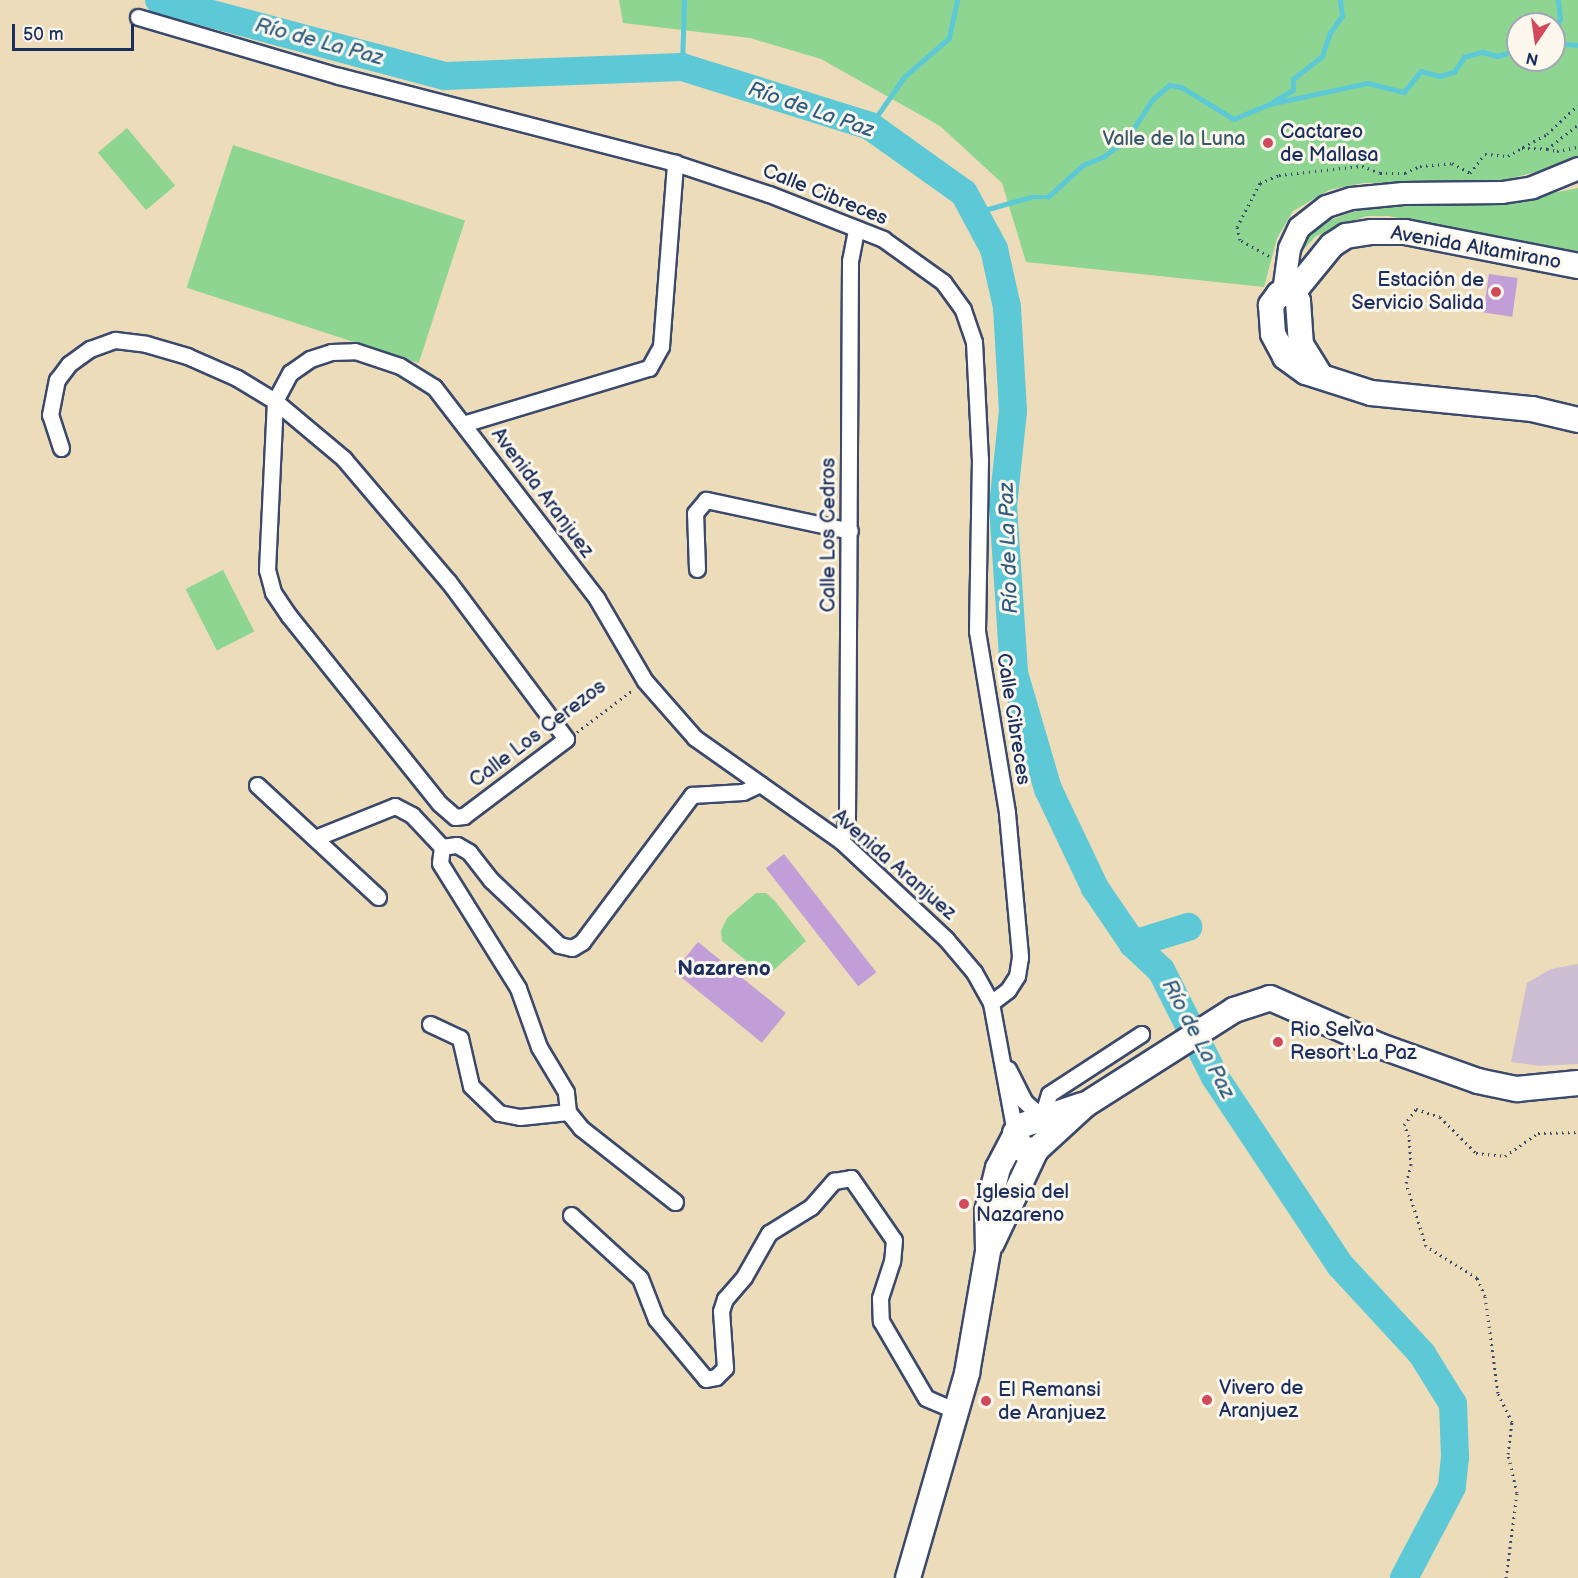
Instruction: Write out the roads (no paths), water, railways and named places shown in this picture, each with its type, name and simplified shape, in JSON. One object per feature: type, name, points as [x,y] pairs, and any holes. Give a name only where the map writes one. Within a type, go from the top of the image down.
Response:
[{"type":"main road","points":[[1578,168],[1532,187],[1502,192],[1403,193],[1351,198],[1326,206],[1299,227],[1288,248],[1286,301],[1301,345],[1320,375],[1371,393],[1532,409],[1578,420]]},
{"type":"main road","name":"Avenida Altamirano","points":[[1286,301],[1332,245],[1346,237],[1372,232],[1405,232],[1578,266]]},
{"type":"main road","points":[[988,1251],[1039,1146],[1085,1105],[1234,1010],[1270,998],[1380,1046],[1478,1081],[1517,1089],[1578,1083]]},
{"type":"main road","points":[[908,1578],[968,1373],[988,1251],[987,1212],[998,1168],[1027,1124],[1085,1105]]},
{"type":"main road","points":[[1027,1124],[1021,1149],[1039,1146]]},
{"type":"street","name":"Calle Cibreces","points":[[138,17],[339,76],[675,163],[769,194],[883,239],[943,282],[963,310],[974,342],[981,459],[977,631],[1007,813],[1020,957],[1017,976],[1008,990],[991,1003]]},
{"type":"street","points":[[463,424],[650,368],[661,346],[675,163]]},
{"type":"street","name":"Calle Los Cedros","points":[[841,841],[847,819],[850,261],[856,229]]},
{"type":"street","points":[[61,448],[50,415],[57,380],[69,364],[90,349],[115,340],[187,356],[275,401]]},
{"type":"street","name":"Avenida Aranjuez","points":[[455,817],[439,802],[273,592],[267,570],[275,401],[298,365],[331,352],[355,351],[400,366],[434,387],[597,599],[645,681],[695,738],[841,841],[946,939],[974,972],[991,1003],[1002,1059],[1027,1124]]},
{"type":"street","name":"Calle Los Cerezos","points":[[275,401],[344,459],[448,581],[566,739],[464,816],[455,817]]},
{"type":"street","points":[[698,569],[695,513],[706,500],[850,531]]},
{"type":"street","points":[[257,784],[378,897]]},
{"type":"street","points":[[315,838],[395,806],[412,815],[442,846],[457,845],[469,852],[491,880],[559,945],[572,948],[582,942],[692,795],[743,792],[760,784]]},
{"type":"street","points":[[442,846],[440,863],[518,988],[539,1047],[566,1092],[568,1112],[580,1128],[675,1202]]},
{"type":"street","points":[[430,1024],[460,1038],[471,1086],[499,1113],[520,1117],[568,1112]]},
{"type":"street","points":[[1027,1124],[1049,1094],[1141,1034]]},
{"type":"street","points":[[1002,1059],[1024,1101],[1027,1124]]},
{"type":"street","points":[[571,1215],[640,1278],[656,1318],[706,1379],[716,1377],[725,1368],[727,1355],[721,1311],[725,1299],[744,1277],[769,1233],[811,1207],[834,1181],[851,1178],[894,1239],[892,1261],[880,1298],[881,1321],[926,1398],[957,1411]]},
{"type":"waterway","name":"Río de La Paz","points":[[159,0],[445,76],[682,67],[870,126],[964,193],[994,249],[1007,307],[1013,411],[1003,506],[1014,673],[1048,789],[1095,888],[1133,944],[1161,970],[1215,1077],[1340,1265],[1422,1354],[1453,1404],[1455,1457],[1452,1487],[1404,1578]]},
{"type":"waterway","points":[[682,67],[684,0]]},
{"type":"waterway","points":[[870,126],[904,77],[949,38],[957,0]]},
{"type":"waterway","points":[[1274,101],[1293,90],[1293,79],[1322,56],[1330,33],[1342,16],[1340,0]]},
{"type":"waterway","points":[[1558,0],[1559,12]]},
{"type":"waterway","points":[[1566,44],[1578,45]]},
{"type":"waterway","points":[[974,213],[1031,197],[1048,197],[1083,165],[1103,157],[1127,139],[1152,100],[1169,85],[1181,87],[1234,119],[1269,104],[1368,83],[1404,92],[1421,71],[1440,76],[1454,72],[1464,57],[1482,52],[1498,56],[1506,54]]},
{"type":"waterway","points":[[1133,944],[1188,927]]},
{"type":"place","name":"Cactareo de Mallasa","points":[[1268,143]]},
{"type":"place","name":"Estación de Servicio Salida","points":[[1496,292]]},
{"type":"place","name":"Rio Selva Resort La Paz","points":[[1278,1042]]},
{"type":"place","name":"Iglesia del Nazareno","points":[[964,1204]]},
{"type":"place","name":"Vivero de Aranjuez","points":[[1207,1400]]},
{"type":"place","name":"El Remansi de Aranjuez","points":[[986,1401]]},
{"type":"district","name":"Nazareno","points":[[724,969]]},
{"type":"park label","name":"Valle de la Luna","points":[[1174,139]]}]
